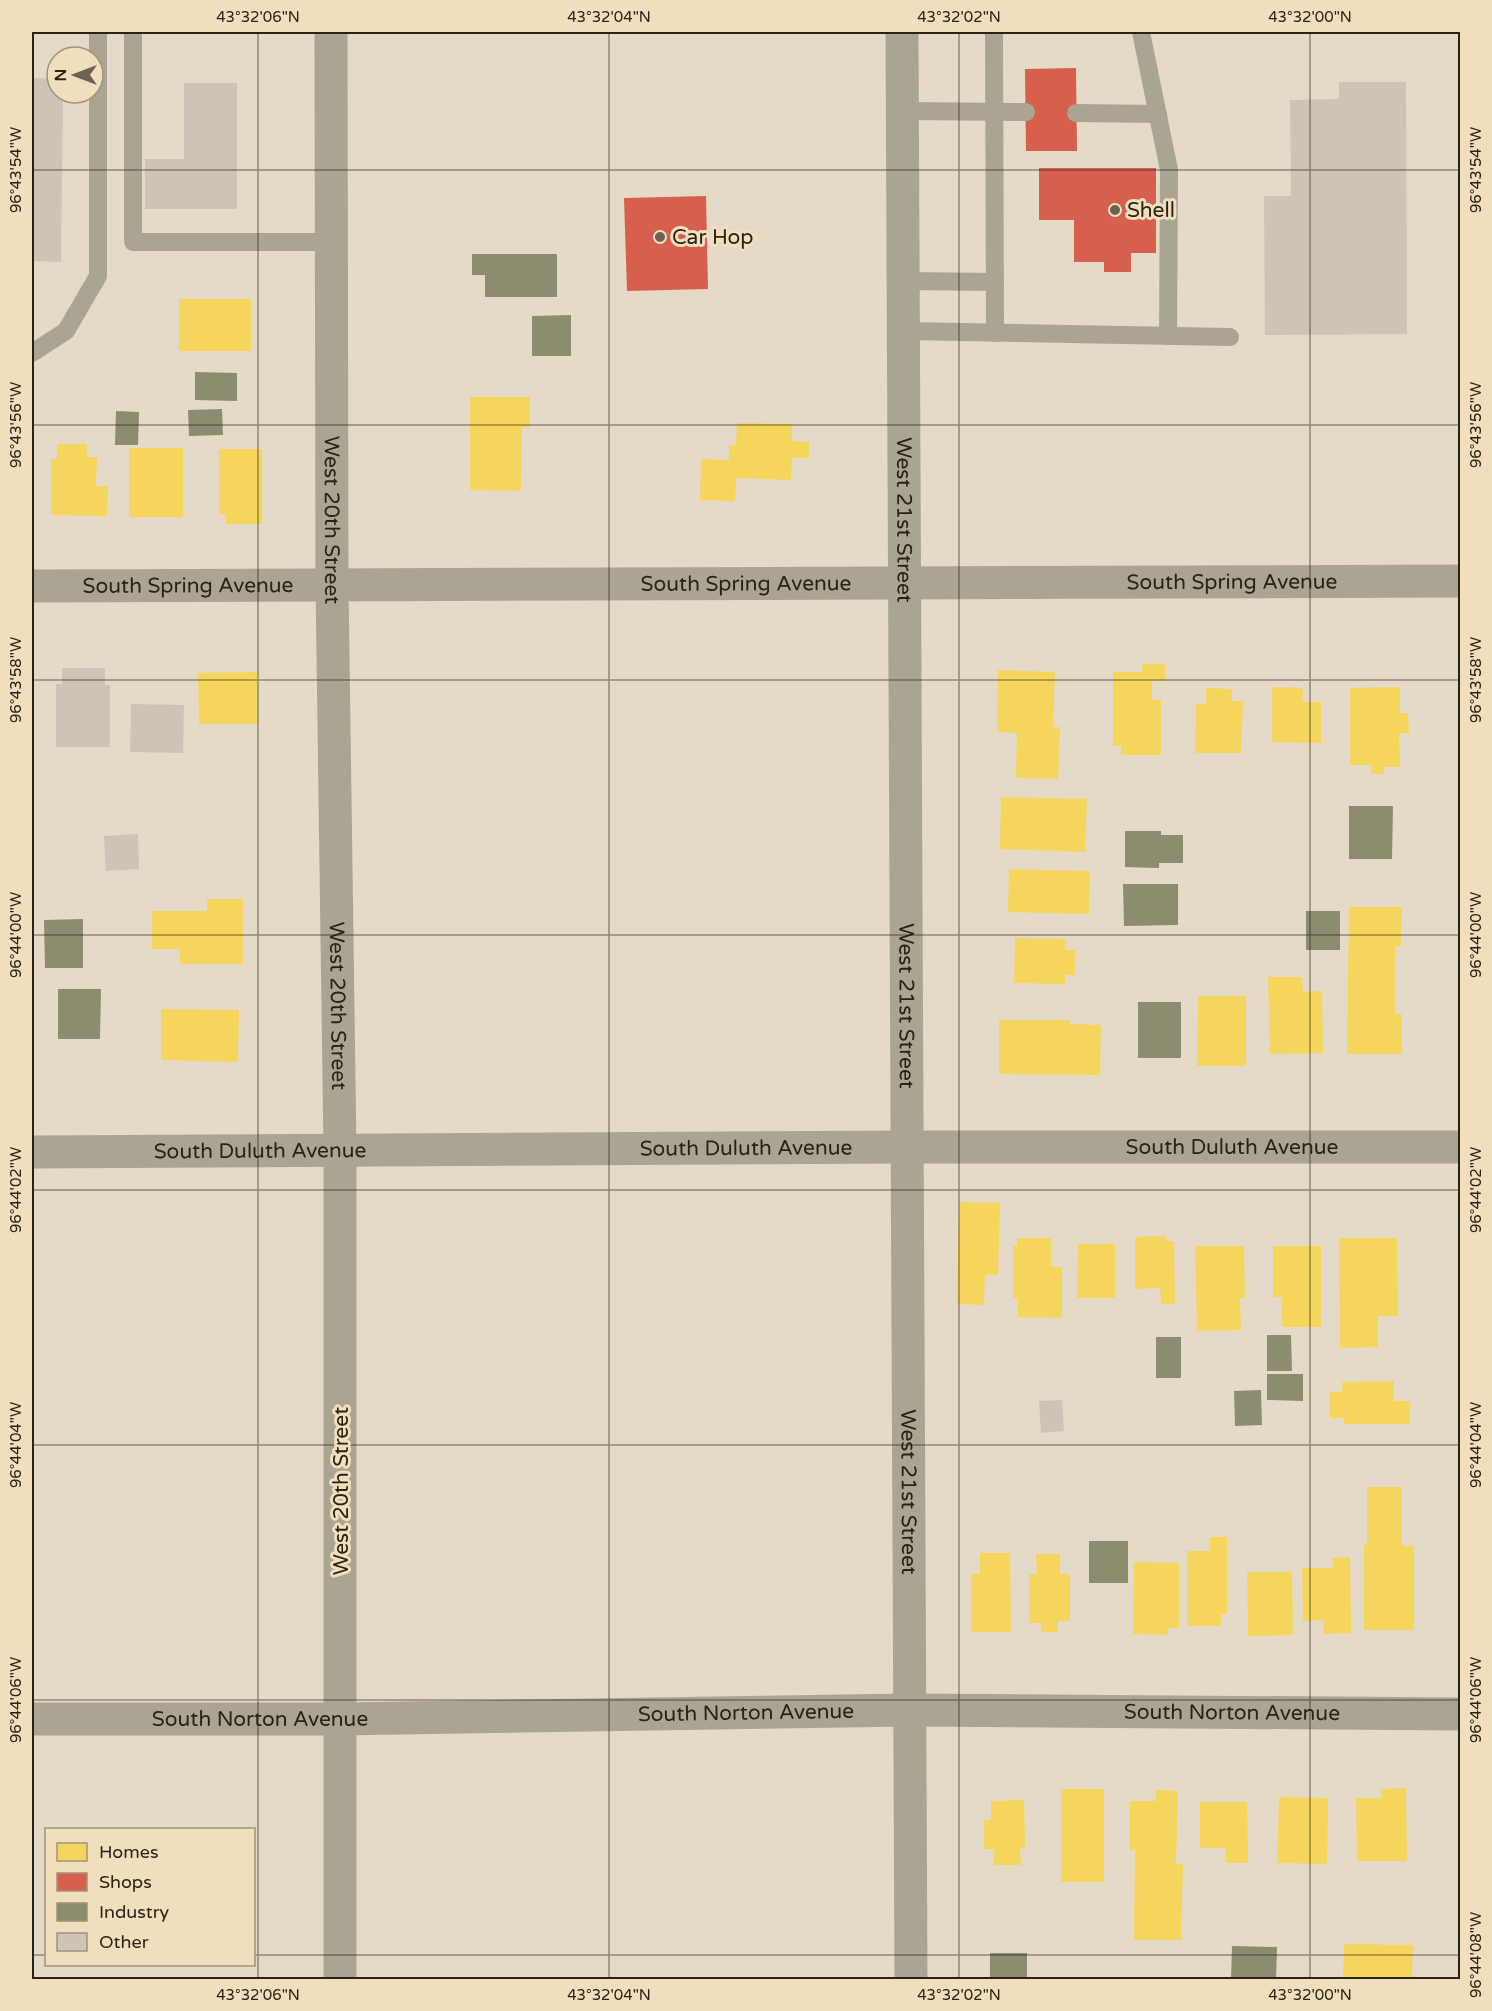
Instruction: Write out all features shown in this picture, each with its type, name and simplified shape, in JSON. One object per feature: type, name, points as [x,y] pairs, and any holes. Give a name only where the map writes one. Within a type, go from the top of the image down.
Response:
[{"type":"street","name":"West 20th Street","points":[[331,32],[332,585],[340,1150],[340,1980]]},
{"type":"street","name":"West 21st Street","points":[[902,32],[911,1980]]},
{"type":"street","name":"South Spring Avenue","points":[[32,586],[1461,581]]},
{"type":"street","name":"South Duluth Avenue","points":[[32,1152],[908,1147],[1461,1147]]},
{"type":"street","name":"South Norton Avenue","points":[[32,1719],[341,1719],[910,1710],[1461,1714]]},
{"type":"lane","points":[[32,353],[66,331],[98,276],[98,32]]},
{"type":"lane","points":[[133,32],[133,242],[332,242]]},
{"type":"lane","points":[[994,32],[995,333]]},
{"type":"lane","points":[[1140,32],[1169,170],[1168,336]]},
{"type":"lane","points":[[903,111],[1026,112]]},
{"type":"lane","points":[[1076,113],[1158,114]]},
{"type":"lane","points":[[903,281],[995,282]]},
{"type":"lane","points":[[904,331],[1230,337]]},
{"type":"building: Homes","points":[[179,299],[251,299],[251,351],[179,351]]},
{"type":"building: Homes","points":[[470,397],[530,397],[530,427],[522,427],[521,491],[470,490]]},
{"type":"building: Homes","points":[[737,423],[792,424],[792,441],[809,442],[809,458],[792,458],[791,480],[736,478],[735,501],[700,500],[701,459],[729,460],[729,445],[736,445]]},
{"type":"building: Homes","points":[[57,444],[87,444],[87,457],[97,457],[96,486],[108,486],[107,516],[51,515],[51,459],[57,459]]},
{"type":"building: Homes","points":[[129,448],[183,448],[183,517],[129,517]]},
{"type":"building: Homes","points":[[219,449],[262,449],[262,524],[226,524],[225,514],[219,514]]},
{"type":"building: Homes","points":[[1142,664],[1165,664],[1165,681],[1152,681],[1152,700],[1161,700],[1161,755],[1121,755],[1121,746],[1113,746],[1113,672],[1142,672]]},
{"type":"building: Homes","points":[[998,670],[1055,672],[1053,727],[1060,727],[1058,779],[1016,778],[1017,733],[997,732]]},
{"type":"building: Homes","points":[[257,672],[258,724],[199,724],[198,673]]},
{"type":"building: Homes","points":[[1272,687],[1303,688],[1302,702],[1321,702],[1321,743],[1272,742]]},
{"type":"building: Homes","points":[[1400,687],[1400,713],[1408,713],[1409,733],[1399,733],[1400,767],[1384,767],[1384,774],[1371,774],[1371,765],[1350,765],[1350,688]]},
{"type":"building: Homes","points":[[1206,688],[1232,689],[1232,701],[1243,701],[1241,753],[1195,753],[1196,704],[1206,704]]},
{"type":"building: Homes","points":[[1001,797],[1087,799],[1085,852],[1000,849]]},
{"type":"building: Homes","points":[[1009,869],[1090,871],[1089,914],[1008,912]]},
{"type":"building: Homes","points":[[207,899],[243,899],[243,964],[180,964],[180,949],[152,949],[152,911],[207,911]]},
{"type":"building: Homes","points":[[1349,907],[1402,907],[1401,946],[1395,946],[1395,1014],[1402,1014],[1402,1054],[1347,1054]]},
{"type":"building: Homes","points":[[1015,938],[1066,939],[1065,950],[1075,950],[1075,975],[1065,975],[1065,984],[1014,983]]},
{"type":"building: Homes","points":[[1268,977],[1302,977],[1303,992],[1322,991],[1323,1053],[1270,1054]]},
{"type":"building: Homes","points":[[1198,996],[1246,996],[1246,1066],[1197,1066]]},
{"type":"building: Homes","points":[[161,1009],[239,1010],[238,1062],[161,1060]]},
{"type":"building: Homes","points":[[999,1020],[1070,1020],[1070,1024],[1101,1025],[1100,1075],[999,1074]]},
{"type":"building: Homes","points":[[959,1202],[1000,1203],[998,1275],[985,1275],[984,1305],[957,1304]]},
{"type":"building: Homes","points":[[1165,1236],[1166,1241],[1174,1241],[1175,1304],[1161,1304],[1160,1288],[1135,1289],[1135,1237]]},
{"type":"building: Homes","points":[[1017,1238],[1051,1238],[1051,1267],[1062,1267],[1062,1318],[1018,1317],[1018,1298],[1013,1298],[1013,1246],[1017,1246]]},
{"type":"building: Homes","points":[[1339,1238],[1397,1238],[1398,1316],[1378,1316],[1378,1347],[1340,1348]]},
{"type":"building: Homes","points":[[1078,1244],[1115,1244],[1115,1298],[1077,1298]]},
{"type":"building: Homes","points":[[1195,1246],[1244,1246],[1245,1298],[1240,1298],[1241,1330],[1197,1331]]},
{"type":"building: Homes","points":[[1273,1246],[1321,1246],[1321,1327],[1282,1327],[1282,1297],[1273,1297]]},
{"type":"building: Homes","points":[[1394,1381],[1394,1401],[1410,1401],[1410,1424],[1344,1424],[1344,1418],[1330,1418],[1330,1392],[1342,1392],[1342,1382]]},
{"type":"building: Homes","points":[[1367,1487],[1402,1487],[1402,1546],[1414,1546],[1414,1630],[1364,1630]]},
{"type":"building: Homes","points":[[1210,1537],[1227,1537],[1227,1614],[1221,1614],[1221,1626],[1187,1626],[1187,1551],[1210,1551]]},
{"type":"building: Homes","points":[[980,1553],[1010,1553],[1011,1632],[971,1632],[971,1574],[980,1574]]},
{"type":"building: Homes","points":[[1036,1554],[1060,1554],[1060,1574],[1070,1574],[1070,1621],[1058,1621],[1058,1632],[1041,1632],[1041,1623],[1029,1623],[1029,1574],[1037,1574]]},
{"type":"building: Homes","points":[[1350,1557],[1351,1633],[1324,1634],[1323,1620],[1303,1621],[1302,1568],[1333,1568],[1332,1558]]},
{"type":"building: Homes","points":[[1134,1562],[1179,1563],[1179,1628],[1168,1628],[1168,1635],[1133,1634]]},
{"type":"building: Homes","points":[[1247,1572],[1292,1572],[1293,1635],[1248,1636]]},
{"type":"building: Homes","points":[[1406,1788],[1407,1861],[1357,1861],[1356,1798],[1382,1798],[1381,1789]]},
{"type":"building: Homes","points":[[1061,1789],[1104,1789],[1104,1882],[1061,1882]]},
{"type":"building: Homes","points":[[1156,1790],[1178,1791],[1176,1864],[1183,1864],[1181,1940],[1134,1940],[1135,1850],[1130,1850],[1130,1801],[1156,1801]]},
{"type":"building: Homes","points":[[1279,1797],[1328,1798],[1327,1864],[1277,1863]]},
{"type":"building: Homes","points":[[1024,1800],[1025,1848],[1020,1848],[1021,1865],[994,1865],[994,1849],[984,1849],[984,1820],[991,1820],[991,1801]]},
{"type":"building: Homes","points":[[1200,1802],[1247,1802],[1248,1863],[1226,1863],[1226,1848],[1200,1848]]},
{"type":"building: Homes","points":[[1344,1944],[1413,1945],[1412,1979],[1343,1980]]},
{"type":"building: Shops","points":[[1076,68],[1077,151],[1026,151],[1025,69]]},
{"type":"building: Shops","points":[[1039,168],[1156,168],[1156,253],[1131,253],[1131,272],[1104,272],[1104,262],[1074,262],[1074,220],[1039,220]]},
{"type":"building: Shops","points":[[706,196],[708,289],[627,291],[624,198]]},
{"type":"building: Industry","points":[[472,254],[557,254],[557,297],[485,297],[485,275],[472,275]]},
{"type":"building: Industry","points":[[571,315],[571,356],[532,356],[532,316]]},
{"type":"building: Industry","points":[[195,372],[237,373],[237,401],[195,400]]},
{"type":"building: Industry","points":[[222,409],[223,435],[189,436],[188,410]]},
{"type":"building: Industry","points":[[116,411],[139,412],[138,445],[115,445]]},
{"type":"building: Industry","points":[[1349,806],[1393,806],[1392,859],[1349,859]]},
{"type":"building: Industry","points":[[1125,831],[1161,831],[1161,835],[1183,835],[1183,863],[1159,863],[1159,868],[1125,867]]},
{"type":"building: Industry","points":[[1123,884],[1178,884],[1178,925],[1124,926]]},
{"type":"building: Industry","points":[[1306,911],[1340,911],[1340,950],[1306,950]]},
{"type":"building: Industry","points":[[83,919],[83,968],[45,968],[44,920]]},
{"type":"building: Industry","points":[[58,989],[101,989],[100,1039],[58,1039]]},
{"type":"building: Industry","points":[[1138,1002],[1181,1002],[1181,1058],[1138,1058]]},
{"type":"building: Industry","points":[[1267,1335],[1291,1335],[1292,1371],[1267,1371]]},
{"type":"building: Industry","points":[[1156,1337],[1181,1337],[1181,1378],[1156,1378]]},
{"type":"building: Industry","points":[[1267,1374],[1303,1374],[1303,1401],[1267,1400]]},
{"type":"building: Industry","points":[[1261,1390],[1262,1425],[1235,1426],[1234,1391]]},
{"type":"building: Industry","points":[[1089,1541],[1128,1541],[1128,1583],[1089,1583]]},
{"type":"building: Industry","points":[[1232,1946],[1277,1947],[1276,1980],[1231,1980]]},
{"type":"building: Industry","points":[[990,1953],[1027,1953],[1027,1980],[990,1980]]},
{"type":"building: Other","points":[[32,78],[45,79],[45,105],[63,105],[61,262],[32,261]]},
{"type":"building: Other","points":[[1339,82],[1406,82],[1407,334],[1265,335],[1264,196],[1291,196],[1290,100],[1339,99]]},
{"type":"building: Other","points":[[184,83],[237,83],[237,209],[145,209],[145,159],[184,159]]},
{"type":"building: Other","points":[[62,668],[105,668],[105,685],[110,685],[110,747],[56,747],[56,684],[62,684]]},
{"type":"building: Other","points":[[131,704],[184,705],[183,753],[130,752]]},
{"type":"building: Other","points":[[138,834],[139,869],[106,871],[104,836]]},
{"type":"building: Other","points":[[1062,1400],[1064,1431],[1041,1433],[1039,1401]]},
{"type":"place","name":"Shell","points":[[1115,210]]},
{"type":"place","name":"Car Hop","points":[[660,237]]}]
